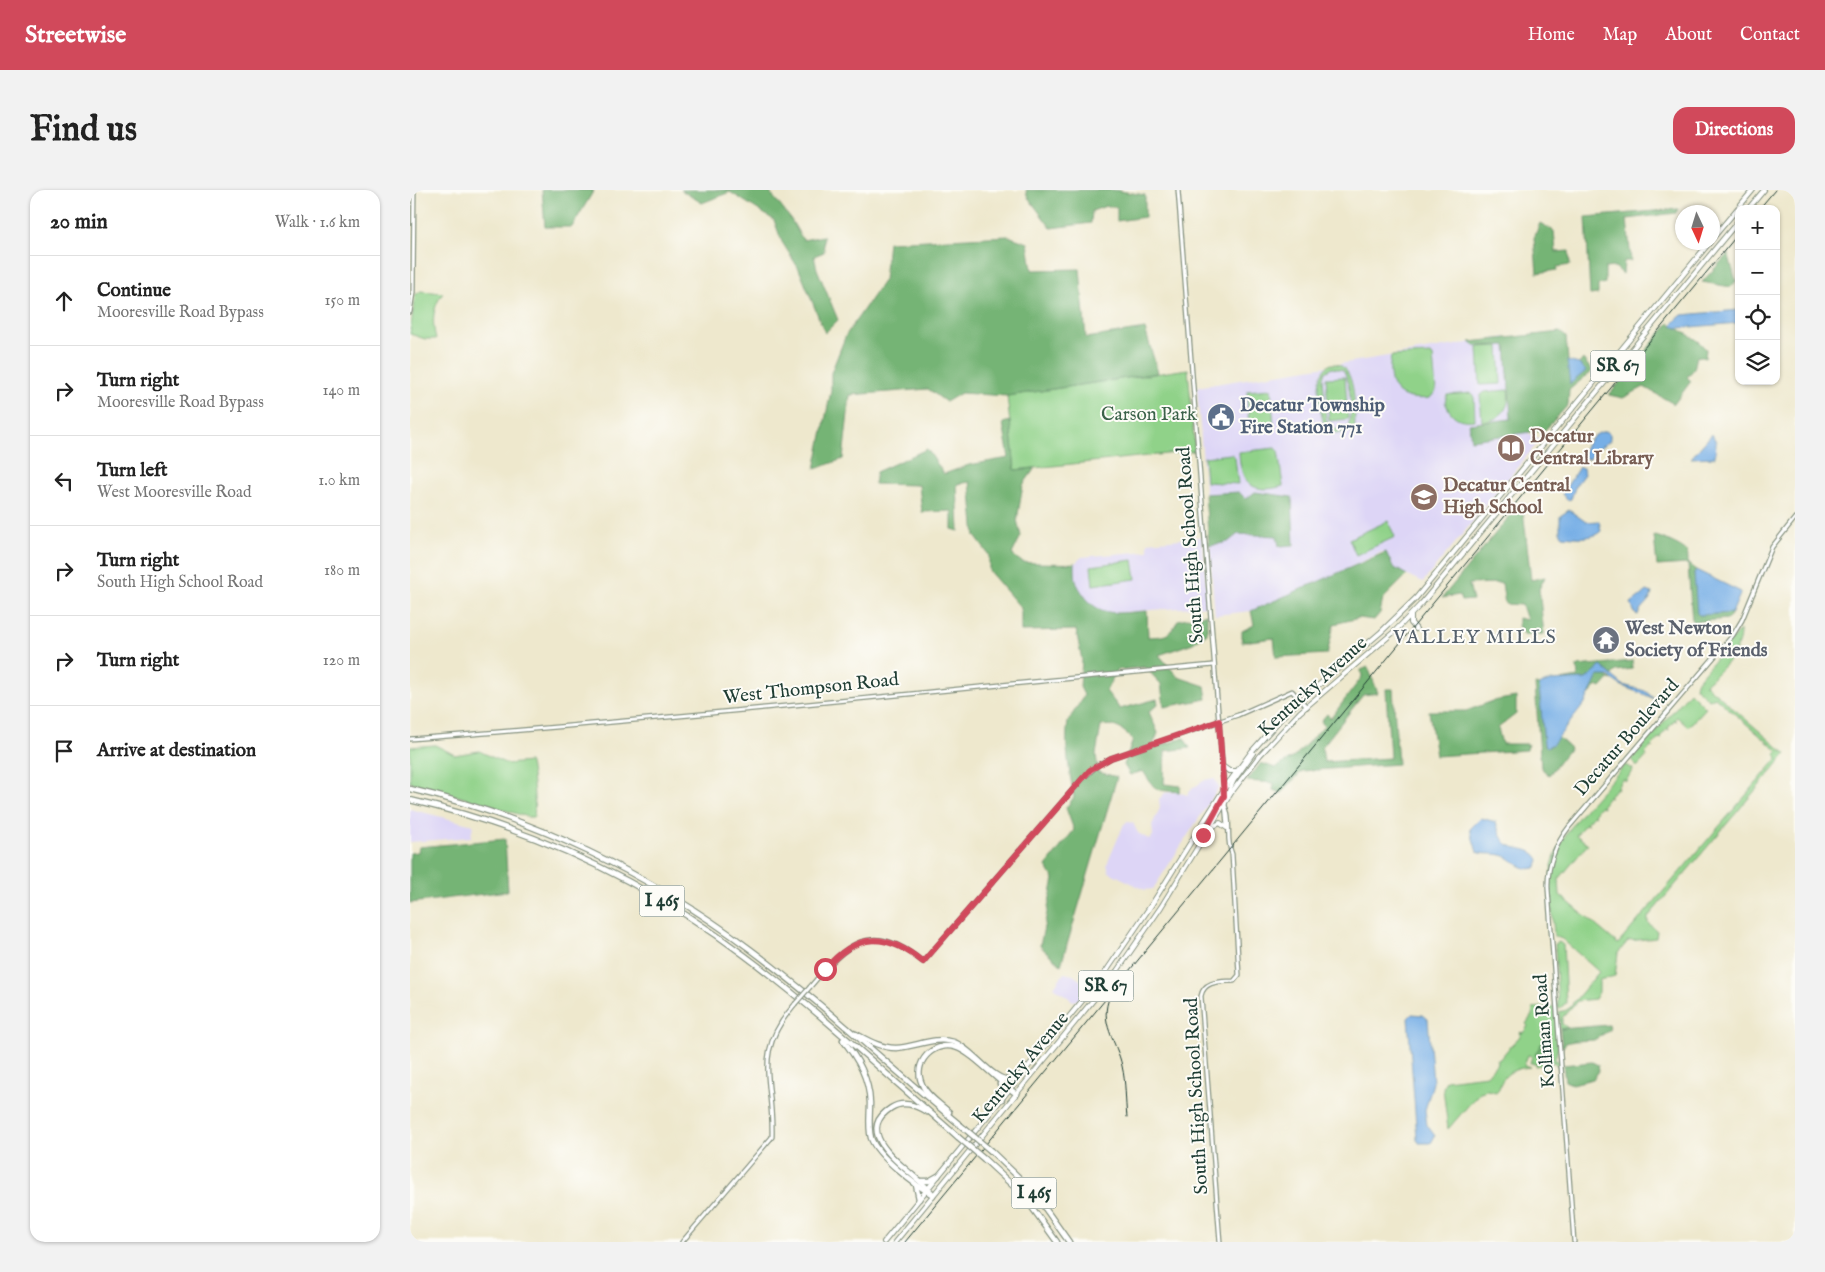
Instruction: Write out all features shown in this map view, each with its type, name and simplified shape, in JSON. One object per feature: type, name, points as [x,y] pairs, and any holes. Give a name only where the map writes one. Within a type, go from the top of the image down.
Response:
[{"type":"highway","name":"I 465","points":[[410,789],[480,808],[534,828],[638,878],[692,909],[750,948],[991,1151],[1032,1190],[1069,1242]]},
{"type":"highway","name":"I 465","points":[[410,800],[471,816],[530,837],[587,861],[641,888],[687,916],[744,955],[836,1031],[984,1159],[1031,1204],[1057,1242]]},
{"type":"highway","points":[[846,1028],[871,1042],[887,1047],[900,1048],[937,1040],[956,1043],[1002,1079],[1011,1089]]},
{"type":"highway","points":[[836,1031],[855,1055],[865,1074],[869,1096],[870,1130],[875,1146],[880,1154],[933,1195]]},
{"type":"highway","points":[[963,1128],[922,1085],[919,1072],[924,1058],[935,1048],[954,1047],[968,1054],[1017,1094]]},
{"type":"highway","points":[[1002,1079],[1011,1080],[1024,1072]]},
{"type":"highway","points":[[994,1077],[1003,1088],[1002,1099]]},
{"type":"highway","points":[[919,1199],[917,1181],[882,1148],[878,1137],[878,1126],[884,1113],[900,1104],[913,1105],[937,1118]]},
{"type":"highway","points":[[917,1181],[928,1181],[938,1176]]},
{"type":"main road","points":[[1720,229],[1753,190]]},
{"type":"main road","points":[[1751,205],[1764,190]]},
{"type":"main road","name":"Kentucky Avenue","points":[[895,1242],[1122,964],[1161,907],[1225,803],[1260,755],[1307,707],[1411,615],[1735,225]]},
{"type":"main road","name":"Kentucky Avenue","points":[[884,1242],[1086,997],[1129,940],[1236,772],[1257,744],[1301,700],[1381,632],[1416,598],[1703,250]]},
{"type":"main road","points":[[1411,615],[1411,623],[1416,628]]},
{"type":"main road","points":[[1225,803],[1257,744]]},
{"type":"main road","points":[[1222,766],[1229,771],[1236,772]]},
{"type":"main road","points":[[1203,838],[1224,791]]},
{"type":"main road","points":[[1208,830],[1218,823],[1227,827]]},
{"type":"street","points":[[410,312],[413,293],[414,190]]},
{"type":"street","name":"South High School Road","points":[[1178,190],[1228,846],[1231,852],[1239,975],[1234,981],[1209,984],[1204,987],[1201,996],[1220,1242]]},
{"type":"street","name":"Decatur Boulevard","points":[[1572,823],[1733,635],[1742,620],[1772,547],[1795,518]]},
{"type":"street","name":"West Thompson Road","points":[[410,739],[585,727],[900,694],[1214,665]]},
{"type":"street","points":[[682,1242],[773,1135],[768,1061],[774,1032],[810,986],[839,954],[852,945],[881,940],[896,943],[923,962],[1090,770],[1111,758],[1219,721],[1292,691],[1307,707]]},
{"type":"street","name":"Kollman Road","points":[[1572,823],[1554,850],[1549,870],[1548,886],[1574,1242]]},
{"type":"shaded area","points":[[1505,337],[1511,419],[1516,426],[1540,440],[1423,582],[1399,572],[1390,565],[1386,552],[1382,552],[1268,606],[1251,611],[1215,615],[1197,387]]},
{"type":"shaded area","points":[[1202,537],[1208,606],[1109,613],[1094,608],[1075,583],[1075,563],[1082,557],[1148,551],[1148,542]]},
{"type":"shaded area","points":[[1214,778],[1219,787],[1153,889],[1145,890],[1109,872],[1107,864],[1124,824],[1128,822],[1133,823],[1138,833],[1150,840],[1153,835],[1152,825],[1160,808],[1159,799],[1165,793],[1179,792],[1187,795],[1193,788],[1205,780]]},
{"type":"shaded area","points":[[410,809],[473,825],[471,837],[410,842]]},
{"type":"shaded area","points":[[1064,973],[1073,975],[1088,986],[1078,1000],[1073,1001],[1054,987]]},
{"type":"green space","points":[[542,190],[594,190],[572,227],[545,227]]},
{"type":"green space","points":[[681,190],[768,190],[790,218],[803,240],[823,236],[824,252],[814,256],[817,269],[838,320],[825,333],[799,269],[782,242],[774,220],[730,192],[702,203]]},
{"type":"green space","points":[[1026,190],[1113,190],[1145,195],[1145,217],[1117,221],[1117,207],[1106,206],[1092,211],[1091,223],[1051,228],[1027,196]]},
{"type":"green space","points":[[1675,209],[1675,213],[1627,219],[1631,261],[1624,261],[1623,274],[1615,267],[1605,268],[1605,283],[1598,285],[1598,294],[1590,295],[1586,217]]},
{"type":"green space","points":[[1540,223],[1554,231],[1556,252],[1569,251],[1570,265],[1557,267],[1557,270],[1537,273],[1534,238]]},
{"type":"green space","points":[[1008,236],[1028,243],[1032,270],[1080,269],[1086,338],[1145,329],[1158,373],[1007,396],[961,393],[946,402],[928,389],[850,395],[843,459],[815,469],[831,391],[831,373],[846,335],[884,280],[888,242]]},
{"type":"green space","points":[[1728,254],[1735,278],[1735,282],[1731,287],[1702,282]]},
{"type":"green space","points":[[421,291],[443,293],[434,315],[436,339],[425,339],[410,334],[415,295]]},
{"type":"green space","points":[[1669,323],[1697,340],[1706,349],[1705,358],[1697,356],[1694,369],[1687,377],[1691,381],[1674,404],[1644,387],[1623,398],[1609,395]]},
{"type":"green space","points":[[1560,332],[1566,337],[1570,383],[1586,371],[1579,364],[1583,359],[1592,371],[1569,390],[1568,405],[1545,430],[1471,440],[1469,424],[1511,419],[1506,345],[1475,346],[1470,342]]},
{"type":"green space","points":[[1499,346],[1501,384],[1480,385],[1478,347]]},
{"type":"green space","points":[[1430,354],[1433,356],[1436,391],[1430,398],[1409,398],[1402,395],[1392,384],[1390,377],[1391,356]]},
{"type":"green space","points":[[1331,364],[1340,365],[1351,380],[1355,433],[1352,433],[1351,427],[1344,432],[1333,432],[1324,424],[1320,409],[1319,391],[1325,368]],"holes":[[[1332,368],[1343,370],[1348,381],[1351,407],[1347,427],[1339,430],[1329,427],[1326,419],[1323,378],[1325,372]]]},
{"type":"green space","name":"Carson Park","points":[[1188,369],[1195,451],[1015,470],[1007,396]]},
{"type":"green space","points":[[1345,377],[1348,419],[1329,421],[1326,378]]},
{"type":"green space","points":[[1271,389],[1274,426],[1249,429],[1247,391]]},
{"type":"green space","points":[[1508,390],[1508,403],[1503,412],[1494,419],[1482,422],[1480,395],[1484,392]]},
{"type":"green space","points":[[1471,393],[1474,395],[1475,420],[1464,420],[1453,415],[1445,402],[1447,395]]},
{"type":"green space","points":[[1010,421],[1015,470],[1035,468],[1023,485],[1017,520],[1021,536],[1012,554],[1022,562],[1075,563],[1078,585],[1086,598],[1099,609],[1114,613],[1147,611],[1148,637],[1169,633],[1178,620],[1207,614],[1207,633],[1193,643],[1159,655],[1178,677],[1205,686],[1207,699],[1164,707],[1161,684],[1145,667],[1117,670],[1106,691],[1120,709],[1157,699],[1158,704],[1149,712],[1158,733],[1152,748],[1184,738],[1190,748],[1165,751],[1164,784],[1181,786],[1179,792],[1161,790],[1151,784],[1143,771],[1130,775],[1124,765],[1133,740],[1119,728],[1106,725],[1101,726],[1096,754],[1098,772],[1117,777],[1061,965],[1040,946],[1054,879],[1046,866],[1074,830],[1066,808],[1074,797],[1068,760],[1067,731],[1068,722],[1084,695],[1080,687],[1082,660],[1076,630],[1021,631],[1021,608],[989,571],[989,555],[975,536],[970,482],[957,484],[959,531],[952,529],[952,511],[922,512],[919,485],[874,484],[876,472],[927,449],[944,474],[969,465],[1009,458],[1003,423]]},
{"type":"green space","points":[[1275,448],[1278,450],[1283,486],[1263,489],[1250,484],[1242,472],[1239,452]]},
{"type":"green space","points":[[1231,454],[1235,457],[1238,484],[1206,482],[1204,457]]},
{"type":"green space","points":[[1239,492],[1246,499],[1255,492],[1292,497],[1294,545],[1279,546],[1277,536],[1238,534],[1228,542],[1209,546],[1205,494]]},
{"type":"green space","points":[[1522,501],[1531,580],[1545,577],[1539,589],[1544,634],[1525,635],[1518,626],[1518,618],[1527,620],[1522,605],[1505,604],[1502,583],[1469,584],[1473,600],[1461,601],[1459,595],[1442,598]]},
{"type":"green space","points":[[1388,521],[1395,537],[1356,555],[1349,539]]},
{"type":"green space","points":[[1654,536],[1682,547],[1687,553],[1688,564],[1657,566]]},
{"type":"green space","points":[[1386,552],[1393,567],[1407,575],[1383,599],[1380,613],[1374,620],[1359,618],[1334,624],[1327,654],[1276,657],[1274,638],[1242,642],[1242,631],[1254,625],[1251,611]]},
{"type":"green space","points":[[1133,560],[1136,579],[1093,585],[1091,566]]},
{"type":"green space","points":[[1688,564],[1696,570],[1694,573],[1699,615],[1732,613],[1728,619],[1692,622]]},
{"type":"green space","points":[[1740,630],[1734,654],[1705,684],[1786,754],[1648,917],[1648,923],[1657,931],[1656,938],[1628,941],[1618,953],[1615,976],[1599,980],[1599,992],[1595,999],[1577,1001],[1562,1018],[1562,1024],[1568,1028],[1560,1029],[1559,1012],[1567,1010],[1599,972],[1562,939],[1554,936],[1550,895],[1551,871],[1555,856],[1562,842],[1581,814],[1625,765],[1633,769],[1626,781],[1623,779],[1617,787],[1618,789],[1616,788],[1609,796],[1611,798],[1608,797],[1602,805],[1603,807],[1600,806],[1594,814],[1596,816],[1593,815],[1586,823],[1588,825],[1585,824],[1576,835],[1588,844],[1559,879],[1560,895],[1618,944],[1778,758],[1775,755],[1778,751],[1715,697],[1709,700],[1695,687],[1696,682]]},
{"type":"green space","points":[[1633,661],[1632,669],[1616,671],[1612,675],[1601,666],[1586,679],[1561,680],[1578,677],[1577,666]]},
{"type":"green space","points":[[1368,667],[1378,693],[1363,695],[1322,747],[1324,762],[1390,758],[1386,689],[1393,689],[1398,764],[1302,771],[1281,793],[1273,790],[1274,783],[1247,781],[1261,763],[1275,768],[1294,757],[1324,726],[1321,721],[1327,714],[1331,718],[1362,677],[1361,670]]},
{"type":"green space","points":[[1605,675],[1612,680],[1609,679],[1601,688],[1597,686],[1589,695],[1598,676]]},
{"type":"green space","points":[[1535,684],[1539,685],[1544,745],[1551,746],[1558,737],[1570,748],[1549,775],[1541,768]]},
{"type":"green space","points":[[1690,692],[1706,708],[1688,727],[1677,717],[1675,719],[1677,721],[1674,720],[1668,728],[1669,730],[1667,729],[1660,737],[1662,739],[1659,738],[1652,746],[1654,748],[1651,747],[1645,754],[1646,757],[1636,766],[1631,759]]},
{"type":"green space","points":[[1516,697],[1516,714],[1498,728],[1502,744],[1528,744],[1527,750],[1436,756],[1429,711],[1466,711],[1493,701]]},
{"type":"green space","points":[[435,745],[455,755],[479,751],[507,764],[529,762],[533,788],[534,817],[528,817],[410,782],[410,747]]},
{"type":"green space","points":[[505,839],[508,891],[410,903],[410,853],[418,852],[419,847]]},
{"type":"green space","points":[[1559,942],[1563,945],[1566,1003],[1558,1008],[1555,944]]},
{"type":"green space","points":[[1554,1007],[1558,1034],[1558,1048],[1554,1060],[1559,1061],[1560,1070],[1554,1062],[1535,1066],[1536,1063],[1530,1063],[1532,1056],[1528,1055],[1524,1065],[1530,1067],[1512,1071],[1506,1075],[1496,1092],[1487,1090],[1480,1092],[1448,1129],[1443,1088],[1446,1080],[1487,1075],[1498,1062],[1497,1059],[1499,1060],[1509,1046],[1521,1035],[1520,1032],[1523,1033],[1528,1026],[1526,1024],[1532,1015],[1533,1008]]},
{"type":"green space","points":[[1609,1025],[1610,1030],[1594,1040],[1566,1043],[1562,1048],[1560,1029]]},
{"type":"green space","points":[[1544,1043],[1551,1052],[1550,1060],[1546,1061],[1535,1055],[1541,1044]]},
{"type":"green space","points":[[1592,1062],[1598,1065],[1599,1071],[1593,1079],[1572,1084],[1565,1081],[1563,1065]]},
{"type":"water","points":[[1735,310],[1735,323],[1674,327],[1672,324],[1682,315]]},
{"type":"water","points":[[1567,361],[1579,364],[1586,371],[1570,384]]},
{"type":"water","points":[[1606,431],[1610,434],[1610,441],[1597,449],[1589,459],[1583,457],[1585,448],[1590,440],[1597,434]]},
{"type":"water","points":[[1712,434],[1716,442],[1715,457],[1691,458]]},
{"type":"water","points":[[1579,467],[1583,468],[1584,474],[1576,485],[1571,499],[1567,500],[1562,494]]},
{"type":"water","points":[[1569,510],[1586,522],[1599,521],[1601,531],[1588,537],[1563,536],[1560,532],[1560,516]]},
{"type":"water","points":[[1696,570],[1741,592],[1732,613],[1699,615],[1697,613],[1694,573]]},
{"type":"water","points":[[1647,591],[1652,593],[1648,602],[1638,615],[1635,614],[1631,603]]},
{"type":"water","points":[[1601,666],[1623,685],[1645,691],[1657,701],[1620,685],[1609,676],[1598,676],[1585,703],[1553,744],[1547,747],[1544,744],[1539,685],[1550,681],[1586,679]]},
{"type":"water","points":[[1481,818],[1496,822],[1501,837],[1508,844],[1536,855],[1539,860],[1537,867],[1532,869],[1522,867],[1505,856],[1477,852],[1470,829]]},
{"type":"water","points":[[1412,1014],[1423,1015],[1428,1019],[1433,1083],[1425,1110],[1427,1125],[1435,1136],[1431,1143],[1419,1143],[1417,1139],[1408,1018]]},
{"type":"railway","points":[[1762,205],[1775,190]]},
{"type":"railway","points":[[905,1242],[1735,238]]},
{"type":"railway","points":[[1110,996],[1107,1006],[1107,1023],[1122,1066],[1127,1117]]},
{"type":"place","name":"Decatur Township Fire Station 771","points":[[1221,417]]},
{"type":"place","name":"Decatur Central Library","points":[[1511,448]]},
{"type":"place","name":"Decatur Central High School","points":[[1424,497]]},
{"type":"place","name":"West Newton Society of Friends","points":[[1606,640]]},
{"type":"district","name":"VALLEY MILLS","points":[[1475,637]]},
{"type":"route","points":[[825,969],[845,949],[854,944],[874,940],[900,945],[923,962],[1090,770],[1111,758],[1219,721],[1224,796],[1203,835]]}]
